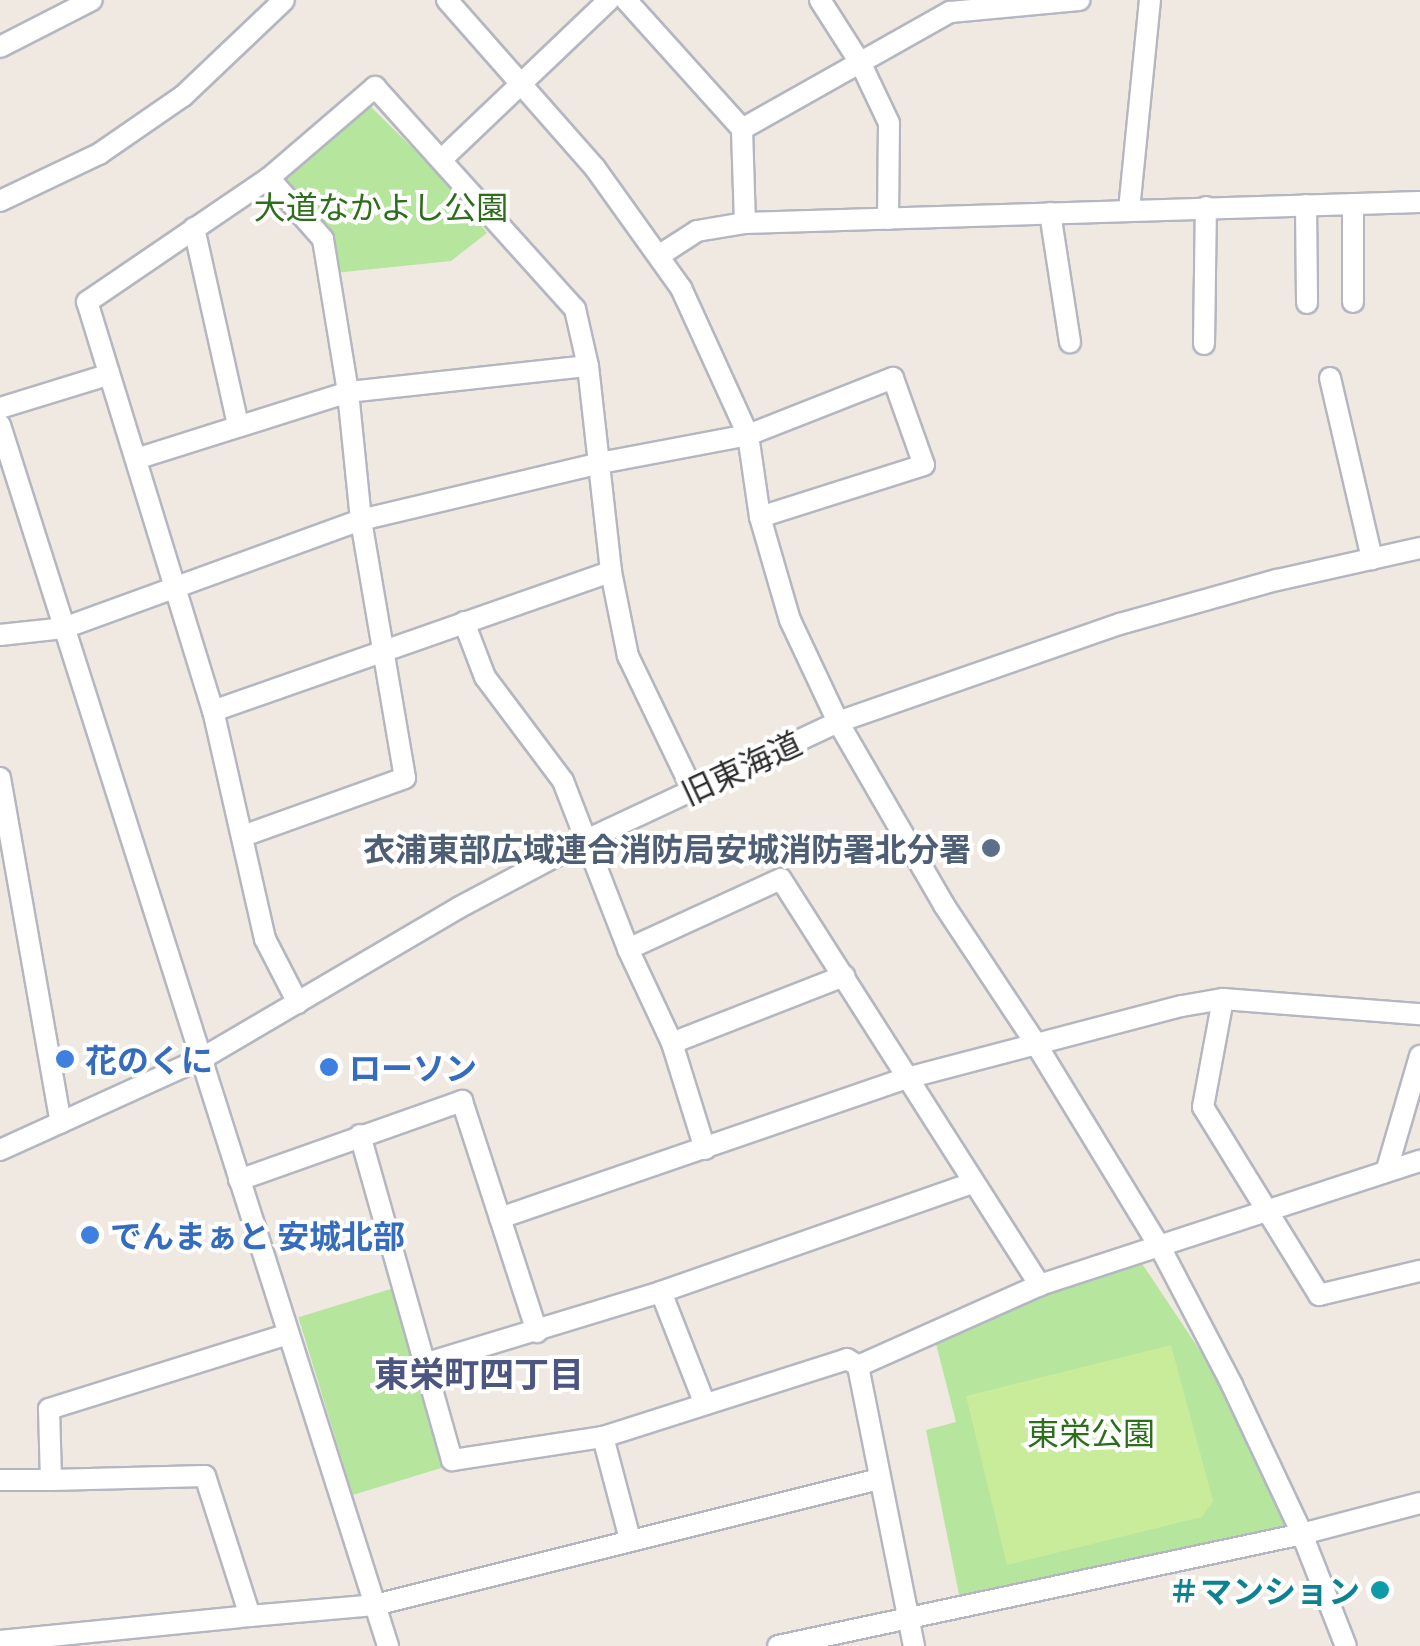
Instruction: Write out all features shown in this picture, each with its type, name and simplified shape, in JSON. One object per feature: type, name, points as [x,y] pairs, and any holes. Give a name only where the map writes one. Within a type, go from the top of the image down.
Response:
[{"type":"street","points":[[0,201],[99,154],[182,96],[284,0]]},
{"type":"street","points":[[446,0],[595,168],[660,255],[716,358],[748,435],[760,517],[790,620],[838,722],[944,905],[1036,1044],[1160,1247],[1232,1385],[1302,1534],[1346,1646]]},
{"type":"street","points":[[442,158],[609,0]]},
{"type":"street","points":[[626,0],[742,129],[745,222]]},
{"type":"street","points":[[820,0],[860,64],[889,123],[888,219]]},
{"type":"street","points":[[742,129],[860,64],[947,6],[1079,0]]},
{"type":"street","points":[[1128,210],[1150,0]]},
{"type":"street","points":[[0,47],[83,3]]},
{"type":"street","points":[[298,1002],[265,940],[213,711],[87,302],[269,178],[375,87],[576,309],[588,366],[611,572],[628,656],[692,789]]},
{"type":"street","points":[[244,836],[405,778],[361,520],[348,392],[323,239],[269,178]]},
{"type":"street","points":[[660,255],[697,231],[745,222],[1420,202]]},
{"type":"street","points":[[1353,204],[1353,302]]},
{"type":"street","points":[[1306,205],[1308,303]]},
{"type":"street","points":[[1204,344],[1206,207]]},
{"type":"street","points":[[1050,213],[1070,342]]},
{"type":"street","points":[[194,228],[238,425]]},
{"type":"street","points":[[136,459],[348,392],[588,366]]},
{"type":"street","points":[[0,408],[107,376]]},
{"type":"street","points":[[0,635],[64,628],[361,520],[600,463],[748,435],[894,378],[924,465],[760,517]]},
{"type":"street","points":[[1330,378],[1372,559]]},
{"type":"street","points":[[0,425],[388,1646]]},
{"type":"street","name":"旧東海道","points":[[0,1150],[201,1059],[460,907],[584,841],[838,722],[1120,624],[1420,548]]},
{"type":"street","points":[[213,711],[611,572]]},
{"type":"street","points":[[464,622],[484,676],[563,782],[628,949],[672,1043],[705,1149]]},
{"type":"street","points":[[0,778],[61,1123]]},
{"type":"street","points":[[628,949],[780,879],[1040,1285]]},
{"type":"street","points":[[0,906],[22,902]]},
{"type":"street","points":[[672,1043],[844,976]]},
{"type":"street","points":[[1222,999],[1203,1107],[1319,1295],[1420,1271]]},
{"type":"street","points":[[500,1218],[908,1078],[1222,999],[1420,1014]]},
{"type":"street","points":[[1387,1169],[1420,1056]]},
{"type":"street","points":[[239,1180],[462,1101],[537,1332]]},
{"type":"street","points":[[360,1135],[452,1460],[603,1437],[847,1359],[858,1366],[914,1646]]},
{"type":"street","points":[[858,1366],[1040,1285],[1420,1160]]},
{"type":"street","points":[[424,1364],[662,1292],[973,1183]]},
{"type":"street","points":[[662,1292],[704,1404]]},
{"type":"street","points":[[50,1480],[49,1409],[56,1404],[288,1334]]},
{"type":"street","points":[[603,1437],[630,1540]]},
{"type":"street","points":[[0,1480],[205,1476],[250,1616]]},
{"type":"street","points":[[0,1641],[375,1606],[879,1479]]},
{"type":"street","points":[[778,1646],[1302,1534],[1420,1503]]},
{"type":"green space","name":"大道なかよし公園","points":[[367,103],[446,181],[487,233],[451,261],[334,273],[328,236],[279,173]]},
{"type":"green space","name":"東栄公園","points":[[1141,1262],[1227,1391],[1294,1528],[960,1599],[926,1430],[956,1422],[935,1340],[1039,1291]]},
{"type":"green space","points":[[394,1288],[448,1466],[353,1495],[298,1317]]},
{"type":"green space","points":[[1171,1345],[1213,1501],[1202,1517],[1007,1565],[966,1396]]},
{"type":"place","name":"衣浦東部広域連合消防局安城消防署北分署","points":[[991,848]]},
{"type":"place","name":"花のくに","points":[[65,1059]]},
{"type":"place","name":"ローソン","points":[[329,1067]]},
{"type":"place","name":"でんまぁと 安城北部","points":[[90,1235]]},
{"type":"place","name":"＃マンション","points":[[1380,1590]]},
{"type":"district","name":"東栄町四丁目","points":[[479,1373]]}]
